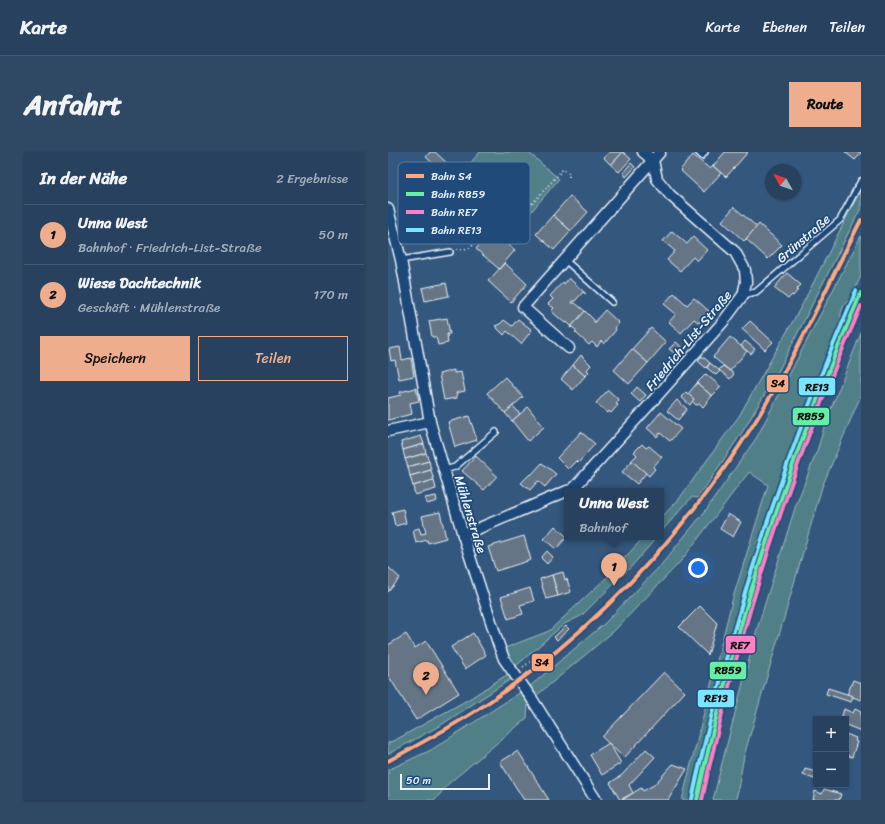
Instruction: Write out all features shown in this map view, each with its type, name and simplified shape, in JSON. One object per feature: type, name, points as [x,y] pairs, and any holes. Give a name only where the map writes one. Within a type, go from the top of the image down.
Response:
[{"type":"street","points":[[643,152],[653,160]]},
{"type":"street","points":[[569,348],[523,307],[660,152]]},
{"type":"street","name":"Friedrich-List-Straße","points":[[574,488],[723,322],[743,295],[746,282],[745,270],[735,252],[670,195],[657,179],[653,160]]},
{"type":"street","name":"Mühlenstraße","points":[[388,209],[401,260],[430,422],[463,535],[498,643],[504,659],[532,699],[596,800]]},
{"type":"street","points":[[388,431],[430,422]]},
{"type":"street","name":"Friedrich-List-Straße","points":[[463,535],[564,492]]},
{"type":"lane","points":[[698,152],[702,156],[705,152]]},
{"type":"lane","name":"Grünstraße","points":[[743,295],[756,292],[840,220],[861,181]]},
{"type":"lane","points":[[401,260],[450,252]]},
{"type":"lane","points":[[564,260],[612,302]]},
{"type":"lane","points":[[444,470],[455,467],[496,432]]},
{"type":"path","points":[[532,204],[563,169],[568,173],[569,177]]},
{"type":"path","points":[[450,252],[470,248],[474,244]]},
{"type":"path","points":[[518,671],[541,654]]},
{"type":"green space","points":[[480,152],[528,152],[559,179],[530,213],[530,162],[471,162]]},
{"type":"green space","points":[[861,189],[861,208],[779,370],[743,431],[698,498],[692,497],[664,529],[664,515],[679,499],[739,416],[802,305]]},
{"type":"green space","points":[[861,236],[861,276],[851,298],[844,305],[841,313],[841,323],[807,406],[802,414],[765,526],[757,543],[756,553],[733,630],[728,639],[725,657],[699,753],[690,800],[682,800],[732,601],[768,485],[749,472],[681,561],[614,631],[536,696],[529,687],[605,623],[661,565],[706,510],[757,437]]},
{"type":"green space","points":[[861,333],[861,395],[822,487],[744,756],[736,800],[713,800],[757,629],[795,508],[818,448],[825,424]]},
{"type":"green space","points":[[641,540],[654,540],[631,567],[581,616],[564,624],[515,667],[505,648],[549,631],[606,578]]},
{"type":"green space","points":[[508,674],[511,679],[441,725],[388,754],[388,743],[469,699]]},
{"type":"green space","points":[[521,692],[528,702],[527,718],[448,784],[435,800],[388,800],[388,770],[431,750]]},
{"type":"building","points":[[430,152],[435,152],[446,162],[431,162],[426,157]]},
{"type":"building","points":[[609,152],[623,152],[611,165],[604,158]]},
{"type":"building","points":[[623,152],[631,159],[619,172],[611,165]]},
{"type":"building","points":[[725,152],[748,152],[726,177],[713,166]]},
{"type":"building","points":[[845,152],[861,152],[861,153],[855,160]]},
{"type":"building","points":[[693,155],[710,169],[713,166],[721,173],[704,192],[680,170]]},
{"type":"building","points":[[631,163],[635,167],[626,177],[623,173]]},
{"type":"building","points":[[570,196],[588,212],[571,231],[553,215]]},
{"type":"building","points":[[734,207],[757,227],[744,241],[722,221]]},
{"type":"building","points":[[553,215],[571,231],[554,250],[536,234]]},
{"type":"building","points":[[759,224],[782,245],[768,259],[746,239]]},
{"type":"building","points":[[672,231],[687,244],[693,237],[707,250],[697,261],[693,257],[680,271],[667,260],[675,251],[663,241]]},
{"type":"building","points":[[480,244],[508,244],[515,250],[499,269],[476,249]]},
{"type":"building","points":[[505,263],[527,284],[511,302],[488,281]]},
{"type":"building","points":[[787,273],[801,285],[793,296],[792,295],[788,299],[774,288]]},
{"type":"building","points":[[569,278],[586,294],[583,292],[575,301],[572,301],[572,303],[575,303],[585,311],[570,328],[571,326],[567,322],[565,323],[551,311],[554,308],[548,304],[553,299],[550,296],[563,282],[564,284]]},
{"type":"building","points":[[446,283],[449,296],[425,301],[422,288]]},
{"type":"building","points":[[674,293],[687,305],[694,298],[709,311],[699,323],[694,319],[681,333],[669,322],[676,314],[664,304]]},
{"type":"building","points":[[605,310],[619,323],[615,328],[616,330],[604,344],[601,341],[597,347],[592,342],[589,345],[575,332],[577,331],[572,327],[570,328],[585,311],[594,320],[594,322],[596,322]]},
{"type":"building","points":[[447,318],[450,334],[447,334],[448,343],[438,345],[436,337],[432,337],[429,321]]},
{"type":"building","points":[[518,319],[532,330],[521,344],[507,331],[504,335],[495,326],[504,320],[512,326]]},
{"type":"building","points":[[750,321],[773,342],[765,350],[742,329]]},
{"type":"building","points":[[651,328],[666,342],[648,363],[632,349]]},
{"type":"building","points":[[730,337],[747,351],[730,371],[713,357]]},
{"type":"building","points":[[745,341],[755,349],[751,354],[741,346]]},
{"type":"building","points":[[676,342],[685,350],[679,357],[669,349]]},
{"type":"building","points":[[400,347],[402,360],[411,358],[414,376],[399,379],[395,360],[391,361],[389,349]]},
{"type":"building","points":[[632,349],[648,363],[629,384],[614,370]]},
{"type":"building","points":[[581,355],[591,365],[587,370],[589,372],[585,376],[573,365]]},
{"type":"building","points":[[702,356],[710,363],[706,368],[698,361]]},
{"type":"building","points":[[710,363],[720,371],[716,375],[707,368]]},
{"type":"building","points":[[573,365],[585,376],[573,390],[561,379]]},
{"type":"building","points":[[723,366],[734,374],[730,379],[719,370]]},
{"type":"building","points":[[454,370],[454,373],[461,372],[465,391],[456,393],[457,398],[444,400],[439,374]]},
{"type":"building","points":[[706,374],[721,387],[712,396],[697,383]]},
{"type":"building","points":[[505,377],[523,397],[505,413],[487,393]]},
{"type":"building","points":[[697,383],[712,396],[703,407],[700,404],[696,405],[692,401],[694,399],[688,394]]},
{"type":"building","points":[[637,387],[646,395],[640,402],[631,394]]},
{"type":"building","points":[[416,388],[419,401],[410,403],[412,414],[388,420],[388,398],[401,395],[400,392]]},
{"type":"building","points":[[608,390],[619,400],[616,404],[618,405],[611,413],[609,411],[608,413],[596,403]]},
{"type":"building","points":[[686,392],[694,399],[690,405],[681,397]]},
{"type":"building","points":[[677,400],[687,409],[678,420],[667,411]]},
{"type":"building","points":[[513,406],[520,414],[512,421],[505,413]]},
{"type":"building","points":[[528,407],[544,427],[528,441],[512,421]]},
{"type":"building","points":[[661,412],[681,429],[670,441],[660,433],[657,437],[647,428]]},
{"type":"building","points":[[469,416],[477,440],[455,447],[448,422]]},
{"type":"building","points":[[581,432],[595,444],[578,463],[576,461],[568,469],[557,458]]},
{"type":"building","points":[[421,436],[424,444],[403,450],[401,442]]},
{"type":"building","points":[[424,444],[426,453],[405,459],[403,450]]},
{"type":"building","points":[[642,444],[646,448],[649,446],[662,457],[653,467],[655,469],[649,476],[631,461],[637,455],[634,452]]},
{"type":"building","points":[[426,453],[429,461],[408,467],[405,459]]},
{"type":"building","points":[[476,456],[497,476],[484,490],[462,471]]},
{"type":"building","points":[[429,461],[431,470],[410,476],[408,467]]},
{"type":"building","points":[[632,461],[646,473],[637,484],[622,472]]},
{"type":"building","points":[[542,463],[556,474],[545,487],[538,481],[530,490],[521,483]]},
{"type":"building","points":[[431,470],[434,480],[413,486],[410,476]]},
{"type":"building","points":[[434,480],[436,489],[415,495],[413,486]]},
{"type":"building","points":[[436,496],[437,501],[427,504],[425,498]]},
{"type":"building","points":[[403,509],[406,523],[395,526],[392,512]]},
{"type":"building","points":[[440,512],[446,538],[428,543],[427,540],[416,543],[413,530],[419,528],[421,534],[426,533],[422,516]]},
{"type":"building","points":[[728,514],[741,522],[733,537],[720,529]]},
{"type":"building","points":[[555,526],[564,534],[564,540],[556,549],[544,539]]},
{"type":"building","points":[[524,536],[531,560],[496,571],[488,547]]},
{"type":"building","points":[[547,551],[553,557],[547,564],[541,558]]},
{"type":"building","points":[[388,567],[400,578],[388,592]]},
{"type":"building","points":[[563,572],[571,592],[558,596],[552,575]]},
{"type":"building","points":[[552,575],[558,596],[546,599],[540,579]]},
{"type":"building","points":[[530,588],[534,601],[520,605],[523,614],[508,619],[501,597]]},
{"type":"building","points":[[700,606],[717,623],[708,655],[679,627]]},
{"type":"building","points":[[566,626],[569,629],[557,640],[554,637]]},
{"type":"building","points":[[473,633],[486,655],[465,669],[451,647]]},
{"type":"building","points":[[406,634],[415,648],[426,641],[459,693],[416,720],[388,675],[388,645]]},
{"type":"building","points":[[664,672],[685,692],[624,758],[602,737]]},
{"type":"building","points":[[853,680],[861,683],[861,700],[847,695]]},
{"type":"building","points":[[828,688],[853,696],[851,702],[826,694]]},
{"type":"building","points":[[844,709],[853,713],[855,709],[861,712],[861,731],[849,726],[849,716],[842,716]]},
{"type":"building","points":[[849,735],[856,738],[855,741],[857,742],[852,757],[849,756]]},
{"type":"building","points":[[609,743],[621,763],[602,775],[590,755]]},
{"type":"building","points":[[646,749],[655,757],[629,785],[633,793],[620,800],[610,783],[622,775]]},
{"type":"building","points":[[518,751],[549,800],[524,800],[500,762]]},
{"type":"building","points":[[673,764],[687,769],[668,800],[622,800],[641,788],[643,791],[654,785]]},
{"type":"building","points":[[805,769],[813,771],[813,779],[803,775]]},
{"type":"building","points":[[824,789],[841,794],[839,800],[813,800],[815,791],[822,794]]},
{"type":"rail line","name":"S4","points":[[388,761],[474,712],[502,693],[575,635],[609,604],[642,570],[702,499],[755,422],[784,373],[861,220]]},
{"type":"rail line","name":"RE13","points":[[692,799],[723,669],[761,541],[806,415],[830,352],[856,291]]},
{"type":"rail line","name":"RB59","points":[[697,800],[728,670],[766,542],[835,354],[861,293]]},
{"type":"rail line","name":"RE7","points":[[702,800],[732,674],[769,549],[812,426],[861,306]]},
{"type":"place","name":"Unna West","points":[[614,586]]},
{"type":"place","name":"Wiese Dachtechnik","points":[[426,695]]}]
